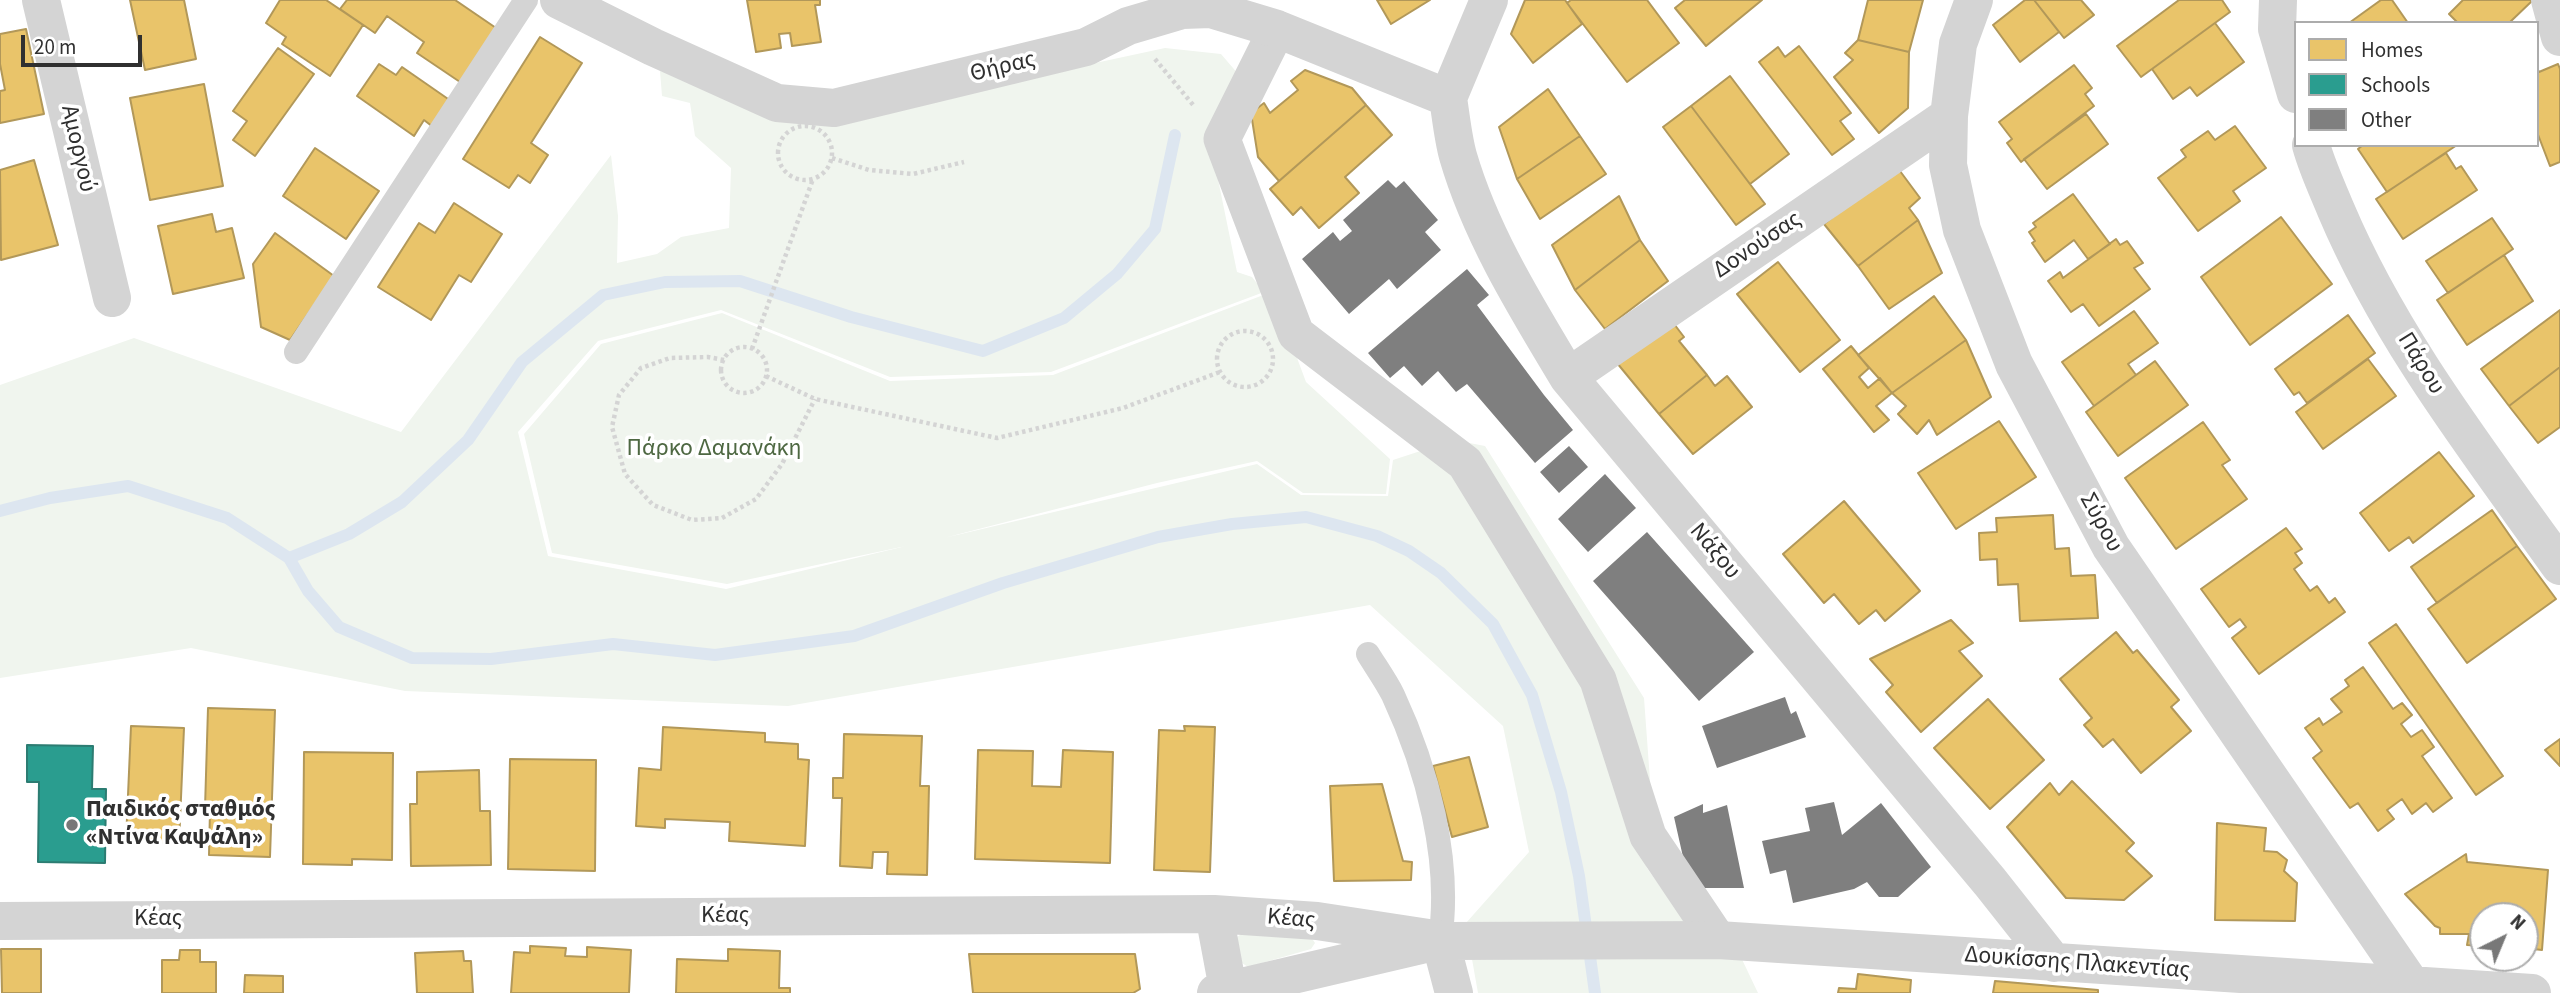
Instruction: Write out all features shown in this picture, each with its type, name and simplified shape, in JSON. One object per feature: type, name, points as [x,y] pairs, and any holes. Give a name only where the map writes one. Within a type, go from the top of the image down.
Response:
[{"type":"street","name":"Αμοργού","points":[[41,0],[113,298]]},
{"type":"street","name":"Θήρας","points":[[559,0],[653,47],[777,103],[834,108],[1086,47],[1128,26],[1181,10],[1211,9],[1241,9],[1277,29],[1448,98]]},
{"type":"street","points":[[1448,98],[1489,0]]},
{"type":"street","name":"Σύρου","points":[[1974,0],[1958,44],[1949,116],[1948,165],[1962,230],[2020,376],[2111,547],[2415,990]]},
{"type":"street","points":[[2278,0],[2277,29],[2294,87]]},
{"type":"street","points":[[2550,0],[2560,37]]},
{"type":"street","points":[[1277,29],[1222,139],[1296,334],[1465,463],[1598,680],[1648,836],[1712,940]]},
{"type":"street","name":"Νάξου","points":[[1448,98],[1458,156],[1486,228],[1523,303],[1567,377],[1990,882],[2054,963]]},
{"type":"street","name":"Δονούσας","points":[[1567,377],[1949,116]]},
{"type":"street","name":"Πάρου","points":[[2312,147],[2353,250],[2398,330],[2440,398],[2560,566]]},
{"type":"street","points":[[1214,914],[1222,991],[1444,941],[1454,993]]},
{"type":"street","name":"Κέας","points":[[0,921],[1214,914],[1317,921],[1444,941]]},
{"type":"street","name":"Δουκίσσης Πλακεντίας","points":[[1444,941],[1712,940],[2415,990],[2532,993]]},
{"type":"lane","points":[[296,352],[526,0]]},
{"type":"lane","points":[[1368,654],[1392,694],[1420,768],[1436,828],[1444,886],[1444,941]]},
{"type":"path","points":[[1128,26],[1222,139]]},
{"type":"path","points":[[799,126],[817,128],[829,140],[832,158],[826,171],[814,179],[796,179],[782,168],[777,151],[784,135],[799,126]]},
{"type":"path","points":[[832,158],[869,170],[913,174],[964,162]]},
{"type":"path","points":[[752,349],[814,179]]},
{"type":"path","points":[[1247,330],[1265,338],[1274,363],[1266,379],[1250,387],[1232,384],[1220,372],[1217,352],[1228,336],[1247,330]]},
{"type":"path","points":[[737,349],[752,349],[763,358],[766,376],[754,391],[740,393],[723,379],[721,372],[724,360],[737,349]]},
{"type":"path","points":[[724,360],[708,357],[670,358],[641,368],[619,395],[612,427],[625,474],[653,505],[692,520],[722,518],[756,499],[782,464],[815,399]]},
{"type":"path","points":[[766,376],[815,399],[997,438],[1123,408],[1220,372]]},
{"type":"green space","name":"Πάρκο Δαμανάκη","points":[[1165,48],[1221,54],[1245,82],[1212,150],[1237,272],[1252,277],[1264,292],[1051,372],[890,377],[721,310],[598,341],[518,432],[548,556],[726,589],[906,546],[727,584],[552,553],[524,434],[601,344],[722,313],[890,381],[1053,375],[1266,294],[1290,339],[1306,382],[1390,459],[1386,494],[1303,493],[1257,461],[1157,483],[944,538],[1257,464],[1301,495],[1388,496],[1393,460],[1454,440],[1485,446],[1644,698],[1653,821],[1634,835],[1647,868],[1686,923],[1466,923],[1529,852],[1503,726],[1370,605],[788,706],[405,691],[191,648],[0,678],[0,385],[134,338],[401,432],[611,155],[618,216],[617,263],[657,254],[681,237],[729,228],[731,168],[695,136],[690,103],[662,96],[660,71],[835,119]]},
{"type":"green space","points":[[1243,933],[1311,937],[1315,943],[1311,949],[1248,967],[1242,963],[1237,937]]},
{"type":"green space","points":[[1470,948],[1738,951],[1758,993],[1478,993]]},
{"type":"building: Homes","points":[[130,0],[184,0],[196,59],[145,70]]},
{"type":"building: Homes","points":[[280,0],[326,0],[363,25],[330,76],[282,44],[286,37],[266,23]]},
{"type":"building: Homes","points":[[347,0],[455,0],[499,30],[463,84],[417,53],[424,42],[387,16],[375,33],[340,9]]},
{"type":"building: Homes","points":[[747,0],[820,0],[820,5],[815,5],[821,42],[792,46],[790,33],[779,34],[781,48],[756,52]]},
{"type":"building: Homes","points":[[1377,0],[1430,0],[1391,24]]},
{"type":"building: Homes","points":[[1525,0],[1565,0],[1582,24],[1533,63],[1511,34]]},
{"type":"building: Homes","points":[[1571,0],[1647,0],[1679,43],[1627,82],[1567,3]]},
{"type":"building: Homes","points":[[1685,0],[1762,0],[1706,46],[1675,8]]},
{"type":"building: Homes","points":[[1868,0],[1923,0],[1909,52],[1858,40]]},
{"type":"building: Homes","points":[[2025,0],[2034,0],[2059,32],[2020,62],[1993,25]]},
{"type":"building: Homes","points":[[2034,0],[2081,0],[2094,15],[2064,38]]},
{"type":"building: Homes","points":[[2179,0],[2222,0],[2230,12],[2141,77],[2117,46]]},
{"type":"building: Homes","points":[[2381,0],[2392,0],[2407,21],[2352,21]]},
{"type":"building: Homes","points":[[2463,0],[2533,0],[2511,21],[2456,21],[2449,14]]},
{"type":"building: Homes","points":[[2215,23],[2244,62],[2197,96],[2190,87],[2173,99],[2152,69]]},
{"type":"building: Homes","points":[[26,29],[44,114],[0,123],[0,91],[5,90],[0,64],[0,34]]},
{"type":"building: Homes","points":[[540,37],[582,63],[531,143],[548,155],[530,183],[518,175],[509,188],[463,159]]},
{"type":"building: Homes","points":[[1858,40],[1909,52],[1908,108],[1879,133],[1834,77],[1853,60],[1845,53]]},
{"type":"building: Homes","points":[[1799,46],[1851,113],[1840,121],[1854,139],[1832,155],[1759,62],[1778,47],[1785,57]]},
{"type":"building: Homes","points":[[278,48],[314,74],[255,156],[233,140],[247,121],[233,111]]},
{"type":"building: Homes","points":[[379,64],[396,75],[402,67],[451,101],[433,127],[424,120],[414,136],[357,96]]},
{"type":"building: Homes","points":[[2558,64],[2560,69],[2560,162],[2550,166],[2539,137],[2539,72]]},
{"type":"building: Homes","points":[[2074,65],[2092,88],[2085,94],[2094,106],[2021,162],[2007,143],[2012,139],[1999,122]]},
{"type":"building: Homes","points":[[1305,70],[1352,88],[1366,105],[1279,181],[1258,157],[1251,113],[1264,103],[1270,113],[1298,90],[1291,81]]},
{"type":"building: Homes","points":[[1730,76],[1789,154],[1750,184],[1691,106]]},
{"type":"building: Homes","points":[[204,84],[223,186],[150,200],[130,98]]},
{"type":"building: Homes","points":[[1548,89],[1580,136],[1517,179],[1499,127]]},
{"type":"building: Homes","points":[[1366,105],[1392,135],[1345,177],[1359,193],[1319,228],[1301,207],[1293,215],[1270,189]]},
{"type":"building: Homes","points":[[1691,106],[1765,204],[1736,225],[1663,127]]},
{"type":"building: Homes","points":[[2086,114],[2108,144],[2047,189],[2024,159]]},
{"type":"building: Homes","points":[[2235,126],[2266,168],[2233,191],[2240,201],[2198,231],[2158,178],[2186,157],[2181,150],[2208,131],[2215,140]]},
{"type":"building: Homes","points":[[1580,136],[1606,174],[1540,219],[1517,179]]},
{"type":"building: Homes","points":[[2360,147],[2454,147],[2387,192],[2358,149]]},
{"type":"building: Homes","points":[[315,148],[379,191],[346,239],[283,196]]},
{"type":"building: Homes","points":[[2446,153],[2456,169],[2461,166],[2477,190],[2403,239],[2376,199]]},
{"type":"building: Homes","points":[[34,160],[58,245],[1,260],[0,170]]},
{"type":"building: Homes","points":[[1897,167],[1920,198],[1909,208],[1918,220],[1858,266],[1824,224]]},
{"type":"building: Homes","points":[[2073,194],[2110,244],[2088,259],[2074,240],[2045,262],[2032,243],[2035,241],[2029,232],[2036,227],[2033,223]]},
{"type":"building: Homes","points":[[1619,196],[1640,240],[1575,290],[1552,245]]},
{"type":"building: Homes","points":[[454,203],[502,234],[471,282],[459,275],[431,320],[378,287],[419,223],[435,233]]},
{"type":"building: Homes","points":[[212,214],[216,232],[232,228],[244,278],[173,294],[158,226]]},
{"type":"building: Homes","points":[[2281,217],[2332,284],[2250,345],[2201,277]]},
{"type":"building: Homes","points":[[2492,218],[2513,249],[2448,293],[2426,261]]},
{"type":"building: Homes","points":[[1918,220],[1942,273],[1889,309],[1858,266]]},
{"type":"building: Homes","points":[[275,233],[334,276],[290,340],[261,327],[253,264]]},
{"type":"building: Homes","points":[[2116,239],[2120,245],[2127,241],[2143,263],[2134,268],[2150,289],[2099,326],[2083,304],[2071,312],[2048,281],[2060,272],[2063,278]]},
{"type":"building: Homes","points":[[1640,240],[1668,281],[1605,329],[1575,290]]},
{"type":"building: Homes","points":[[2504,255],[2533,301],[2467,345],[2437,300]]},
{"type":"building: Homes","points":[[1778,262],[1840,340],[1800,372],[1737,294]]},
{"type":"building: Homes","points":[[1934,296],[1966,340],[1892,393],[1858,355]]},
{"type":"building: Homes","points":[[2560,310],[2560,367],[2509,406],[2481,369]]},
{"type":"building: Homes","points":[[2134,311],[2158,343],[2128,364],[2136,375],[2094,406],[2062,362]]},
{"type":"building: Homes","points":[[2348,315],[2375,353],[2307,403],[2299,392],[2294,395],[2275,369]]},
{"type":"building: Homes","points":[[1671,320],[1684,337],[1679,341],[1707,375],[1659,414],[1617,363]]},
{"type":"building: Homes","points":[[1966,340],[1991,397],[1937,435],[1929,420],[1917,434],[1898,414],[1906,406],[1892,393]]},
{"type":"building: Homes","points":[[1851,346],[1869,368],[1859,377],[1868,388],[1880,378],[1892,393],[1876,406],[1889,420],[1874,432],[1823,369]]},
{"type":"building: Homes","points":[[2368,359],[2396,396],[2323,449],[2296,412]]},
{"type":"building: Homes","points":[[2155,361],[2188,405],[2118,456],[2086,412]]},
{"type":"building: Homes","points":[[2560,367],[2560,427],[2538,443],[2509,406]]},
{"type":"building: Homes","points":[[1707,375],[1715,386],[1727,376],[1752,407],[1693,454],[1659,414]]},
{"type":"building: Homes","points":[[1999,421],[2036,477],[1956,529],[1918,473]]},
{"type":"building: Homes","points":[[2203,422],[2230,460],[2222,465],[2247,499],[2176,549],[2125,478]]},
{"type":"building: Homes","points":[[2439,452],[2474,496],[2413,543],[2409,537],[2389,551],[2360,513]]},
{"type":"building: Homes","points":[[1844,501],[1920,591],[1885,621],[1876,610],[1859,624],[1834,594],[1824,603],[1783,554]]},
{"type":"building: Homes","points":[[2492,510],[2517,546],[2437,603],[2411,567]]},
{"type":"building: Homes","points":[[2053,515],[2055,549],[2069,548],[2071,576],[2095,575],[2098,618],[2020,621],[2018,584],[1998,585],[1997,559],[1980,560],[1979,533],[1997,532],[1996,518]]},
{"type":"building: Homes","points":[[2286,528],[2302,549],[2295,553],[2302,563],[2294,569],[2310,591],[2317,586],[2329,603],[2335,598],[2345,612],[2259,674],[2232,638],[2246,627],[2240,619],[2229,627],[2201,589]]},
{"type":"building: Homes","points":[[2517,546],[2556,599],[2467,663],[2428,609]]},
{"type":"building: Homes","points":[[1951,620],[1973,643],[1959,651],[1982,676],[1921,732],[1886,692],[1893,685],[1870,659]]},
{"type":"building: Homes","points":[[2396,624],[2503,776],[2476,795],[2369,643]]},
{"type":"building: Homes","points":[[2116,632],[2133,653],[2137,650],[2179,700],[2171,707],[2191,731],[2141,773],[2113,739],[2103,747],[2084,725],[2092,718],[2060,679]]},
{"type":"building: Homes","points":[[2363,667],[2393,709],[2402,703],[2412,715],[2401,724],[2411,737],[2422,730],[2434,747],[2422,756],[2452,798],[2433,812],[2426,803],[2412,814],[2402,799],[2387,810],[2394,819],[2378,831],[2358,803],[2350,808],[2313,758],[2322,751],[2305,728],[2319,718],[2323,725],[2342,712],[2331,699],[2349,686],[2345,680]]},
{"type":"building: Homes","points":[[1988,699],[2044,760],[1990,809],[1934,748]]},
{"type":"building: Homes","points":[[208,708],[275,710],[270,857],[209,855],[210,809],[205,808]]},
{"type":"building: Homes","points":[[131,726],[184,728],[179,844],[126,841]]},
{"type":"building: Homes","points":[[1184,726],[1215,727],[1210,872],[1154,870],[1159,730],[1185,731]]},
{"type":"building: Homes","points":[[663,727],[765,733],[765,742],[798,744],[798,759],[809,760],[805,846],[729,841],[730,822],[665,819],[665,828],[636,826],[639,768],[661,770]]},
{"type":"building: Homes","points":[[844,734],[922,736],[920,786],[929,786],[927,875],[887,874],[888,852],[873,852],[872,868],[840,866],[842,798],[833,798],[833,778],[843,778]]},
{"type":"building: Homes","points":[[2560,739],[2560,766],[2545,750]]},
{"type":"building: Homes","points":[[978,750],[1033,751],[1032,786],[1061,787],[1063,750],[1113,752],[1110,863],[975,859]]},
{"type":"building: Homes","points":[[304,752],[393,753],[392,860],[352,859],[352,865],[303,864]]},
{"type":"building: Homes","points":[[1469,757],[1488,827],[1452,837],[1433,766]]},
{"type":"building: Homes","points":[[510,759],[596,760],[595,871],[508,869]]},
{"type":"building: Homes","points":[[479,770],[480,811],[490,811],[491,865],[411,866],[410,804],[417,804],[417,772]]},
{"type":"building: Homes","points":[[2072,781],[2134,843],[2126,851],[2152,876],[2124,900],[2066,898],[2007,827],[2050,783],[2059,795]]},
{"type":"building: Homes","points":[[1382,784],[1403,861],[1412,862],[1411,880],[1334,881],[1330,786]]},
{"type":"building: Homes","points":[[2217,823],[2266,828],[2264,851],[2277,852],[2287,860],[2284,871],[2297,883],[2295,921],[2215,920]]},
{"type":"building: Homes","points":[[2466,854],[2467,862],[2548,870],[2542,950],[2539,950],[2539,902],[2469,902],[2469,934],[2440,934],[2440,928],[2405,894]]},
{"type":"building: Homes","points":[[530,946],[566,948],[565,956],[587,957],[587,947],[631,950],[629,993],[511,993],[514,952],[530,953]]},
{"type":"building: Homes","points":[[1,949],[41,949],[41,993],[2,993]]},
{"type":"building: Homes","points":[[728,949],[780,951],[779,988],[790,988],[790,993],[676,993],[677,959],[728,961]]},
{"type":"building: Homes","points":[[180,950],[200,950],[200,962],[216,962],[216,993],[162,993],[162,960],[179,960]]},
{"type":"building: Homes","points":[[463,951],[464,961],[471,961],[473,993],[417,993],[415,953]]},
{"type":"building: Homes","points":[[969,954],[1135,954],[1140,989],[1133,993],[973,993]]},
{"type":"building: Homes","points":[[1858,974],[1911,980],[1910,993],[1838,993],[1839,988],[1856,989]]},
{"type":"building: Homes","points":[[245,975],[283,976],[283,993],[244,993]]},
{"type":"building: Homes","points":[[1995,981],[2098,990],[2098,993],[1993,993]]},
{"type":"building: Schools","name":"Παιδικός σταθμός «Ντίνα Καψάλη»","points":[[27,745],[93,746],[92,789],[106,789],[105,863],[38,862],[39,782],[27,782]]},
{"type":"building: Other","points":[[1388,180],[1396,188],[1404,181],[1438,220],[1425,232],[1441,250],[1397,289],[1389,279],[1349,314],[1302,259],[1333,232],[1340,241],[1352,231],[1343,220]]},
{"type":"building: Other","points":[[1467,269],[1489,295],[1477,305],[1573,430],[1535,463],[1467,384],[1456,392],[1438,371],[1422,386],[1404,366],[1390,378],[1368,353]]},
{"type":"building: Other","points":[[1569,446],[1588,467],[1559,493],[1540,472]]},
{"type":"building: Other","points":[[1605,474],[1636,508],[1588,552],[1558,519]]},
{"type":"building: Other","points":[[1647,532],[1754,652],[1699,701],[1593,581]]},
{"type":"building: Other","points":[[1785,697],[1791,714],[1796,711],[1806,737],[1717,768],[1702,726]]},
{"type":"building: Other","points":[[1834,802],[1842,835],[1881,803],[1931,867],[1898,897],[1879,897],[1867,882],[1854,889],[1793,903],[1786,870],[1770,874],[1762,841],[1810,831],[1805,808]]},
{"type":"building: Other","points":[[1703,804],[1703,813],[1727,805],[1744,888],[1690,888],[1674,817]]},
{"type":"waterway","points":[[289,558],[349,534],[402,502],[468,440],[522,362],[603,295],[665,282],[740,281],[851,317],[983,351],[1064,318],[1117,274],[1155,229],[1175,135]]},
{"type":"waterway","points":[[0,511],[50,498],[128,486],[227,518],[289,558],[308,591],[339,627],[412,658],[491,659],[613,644],[715,655],[854,636],[1003,583],[1158,537],[1232,524],[1306,517],[1377,536],[1409,551],[1441,573],[1493,624],[1532,695],[1561,792],[1579,876],[1595,993]]},
{"type":"place","name":"Παιδικός σταθμός «Ντίνα Καψάλη»","points":[[72,825]]}]
